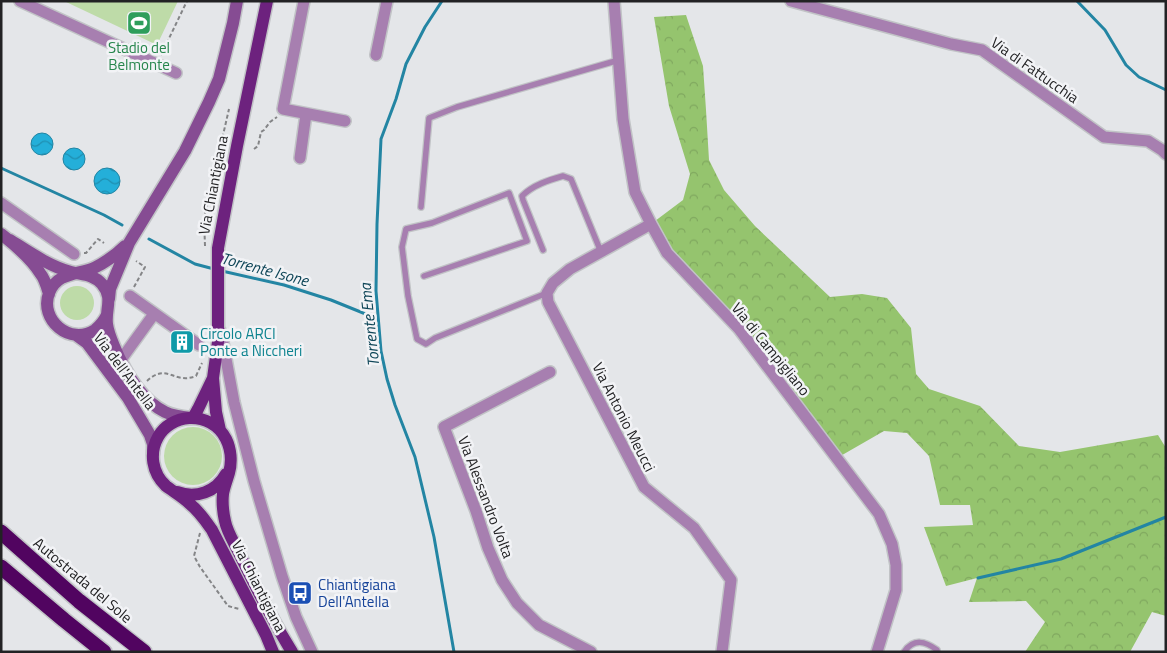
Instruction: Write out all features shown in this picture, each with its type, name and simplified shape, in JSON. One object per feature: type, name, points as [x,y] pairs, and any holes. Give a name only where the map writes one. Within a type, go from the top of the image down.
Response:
[{"type":"highway","name":"Autostrada del Sole","points":[[1,532],[79,601],[144,652]]},
{"type":"highway","points":[[1,567],[104,652]]},
{"type":"main road","points":[[108,299],[114,278],[129,242],[185,151],[209,102],[219,79],[238,1]]},
{"type":"main road","name":"Via Chiantigiana","points":[[267,1],[218,248],[217,349],[213,378],[216,412],[220,430],[227,441],[230,456],[229,473],[225,482],[222,504],[225,522],[253,584],[292,652]]},
{"type":"main road","name":"Via dell'Antella","points":[[5,237],[56,267],[86,274],[96,279],[104,288],[108,299],[107,326],[109,333],[120,361],[139,389],[152,403],[165,412],[192,418]]},
{"type":"main road","name":"Via dell'Antella","points":[[5,237],[40,272],[49,294],[48,308],[52,321],[63,330],[76,334],[88,333],[95,330],[107,315]]},
{"type":"main road","points":[[49,294],[58,280],[108,261],[129,242]]},
{"type":"main road","name":"Via dell'Antella","points":[[76,334],[87,343],[128,398],[150,435],[153,444],[153,456]]},
{"type":"main road","name":"Via Chiantigiana","points":[[192,418],[213,378]]},
{"type":"main road","points":[[153,456],[157,439],[163,430],[177,421],[192,418],[200,419],[220,430]]},
{"type":"main road","name":"Via Chiantigiana","points":[[153,456],[154,467],[158,476],[196,509],[212,530],[274,652]]},
{"type":"main road","points":[[175,492],[196,495],[214,488],[225,476],[229,468],[230,456]]},
{"type":"street","points":[[20,1],[176,73]]},
{"type":"street","points":[[304,1],[283,109],[345,121]]},
{"type":"street","points":[[376,55],[387,1]]},
{"type":"street","name":"Via di Campigliano","points":[[614,1],[623,119],[635,192],[667,253],[739,329],[879,514],[892,544],[896,566],[896,590],[877,652]]},
{"type":"street","name":"Via di Fattucchia","points":[[791,1],[951,44],[982,50],[1104,137],[1148,141],[1166,154]]},
{"type":"street","points":[[300,158],[306,114]]},
{"type":"street","points":[[1,203],[74,254]]},
{"type":"street","points":[[547,293],[553,282],[570,269],[652,224]]},
{"type":"street","name":"Via Antonio Meucci","points":[[547,293],[548,302],[644,487],[694,528],[732,580],[722,652]]},
{"type":"street","points":[[130,296],[199,346]]},
{"type":"street","points":[[120,361],[154,314]]},
{"type":"street","points":[[218,317],[234,402],[251,471],[282,576],[296,617],[312,652]]},
{"type":"street","name":"Via Alessandro Volta","points":[[550,372],[444,427],[488,548],[502,580],[517,603],[539,624],[591,652]]},
{"type":"street","points":[[230,456],[242,459],[251,471]]},
{"type":"lane","points":[[421,207],[429,118],[457,107],[619,60]]},
{"type":"lane","points":[[543,250],[522,196],[528,190],[563,176],[571,179],[601,252]]},
{"type":"lane","points":[[424,276],[526,241],[509,193],[432,223],[406,229],[402,247],[408,296],[417,339],[426,344],[435,338],[547,293]]},
{"type":"lane","points":[[904,652],[908,646],[918,642],[928,643],[937,652]]},
{"type":"path","points":[[157,64],[187,1]]},
{"type":"path","points":[[206,251],[204,218],[229,109]]},
{"type":"path","points":[[254,149],[258,146],[261,132],[283,109]]},
{"type":"path","points":[[74,254],[86,252],[98,239],[104,243]]},
{"type":"path","points":[[130,296],[145,267],[136,261]]},
{"type":"path","points":[[139,389],[159,373],[170,374],[183,379],[196,376],[203,362]]},
{"type":"path","points":[[202,530],[194,556],[228,606],[240,609]]},
{"type":"green space","name":"Stadio del Belmonte","points":[[64,1],[178,1],[157,45]]},
{"type":"green space","points":[[686,15],[703,66],[709,160],[724,190],[755,226],[830,297],[862,294],[887,298],[911,328],[916,374],[929,389],[980,406],[1019,446],[1060,452],[1158,435],[1166,448],[1166,616],[1152,612],[1130,652],[1025,652],[1045,622],[1026,601],[969,602],[977,578],[946,586],[924,527],[973,525],[970,505],[940,505],[929,456],[907,433],[884,431],[837,458],[739,329],[667,253],[651,224],[683,200],[690,174],[669,106],[654,17]]},
{"type":"green space","points":[[77,286],[84,287],[89,291],[93,296],[93,310],[89,315],[84,319],[77,320],[70,319],[65,315],[61,310],[60,303],[61,296],[65,291],[70,287]]},
{"type":"green space","points":[[193,427],[209,432],[217,440],[222,456],[217,472],[209,480],[193,485],[177,480],[169,472],[164,456],[169,440],[177,432]]},
{"type":"water","points":[[42,133],[50,136],[53,144],[50,152],[42,155],[34,152],[31,144],[34,136]]},
{"type":"water","points":[[74,148],[84,155],[85,159],[78,169],[74,170],[64,163],[63,159],[70,149]]},
{"type":"water","points":[[107,168],[116,172],[120,181],[116,190],[107,194],[98,190],[94,181],[98,172]]},
{"type":"waterway","name":"Torrente Ema","points":[[442,1],[425,27],[406,64],[396,99],[381,139],[376,291],[381,351],[387,379],[415,457],[434,537],[454,652]]},
{"type":"waterway","points":[[1077,1],[1105,30],[1126,65],[1139,77],[1166,90]]},
{"type":"waterway","name":"Torrente Isone","points":[[1,168],[122,225]]},
{"type":"waterway","name":"Torrente Isone","points":[[149,239],[195,264],[214,269]]},
{"type":"waterway","name":"Torrente Isone","points":[[222,271],[284,285],[331,300],[378,319]]},
{"type":"waterway","points":[[978,578],[1061,559],[1166,517]]},
{"type":"place","name":"Stadio del Belmonte","points":[[139,23]]},
{"type":"place","name":"Circolo ARCI Ponte a Niccheri","points":[[182,342]]},
{"type":"place","name":"Chiantigiana Dell'Antella","points":[[300,593]]}]
